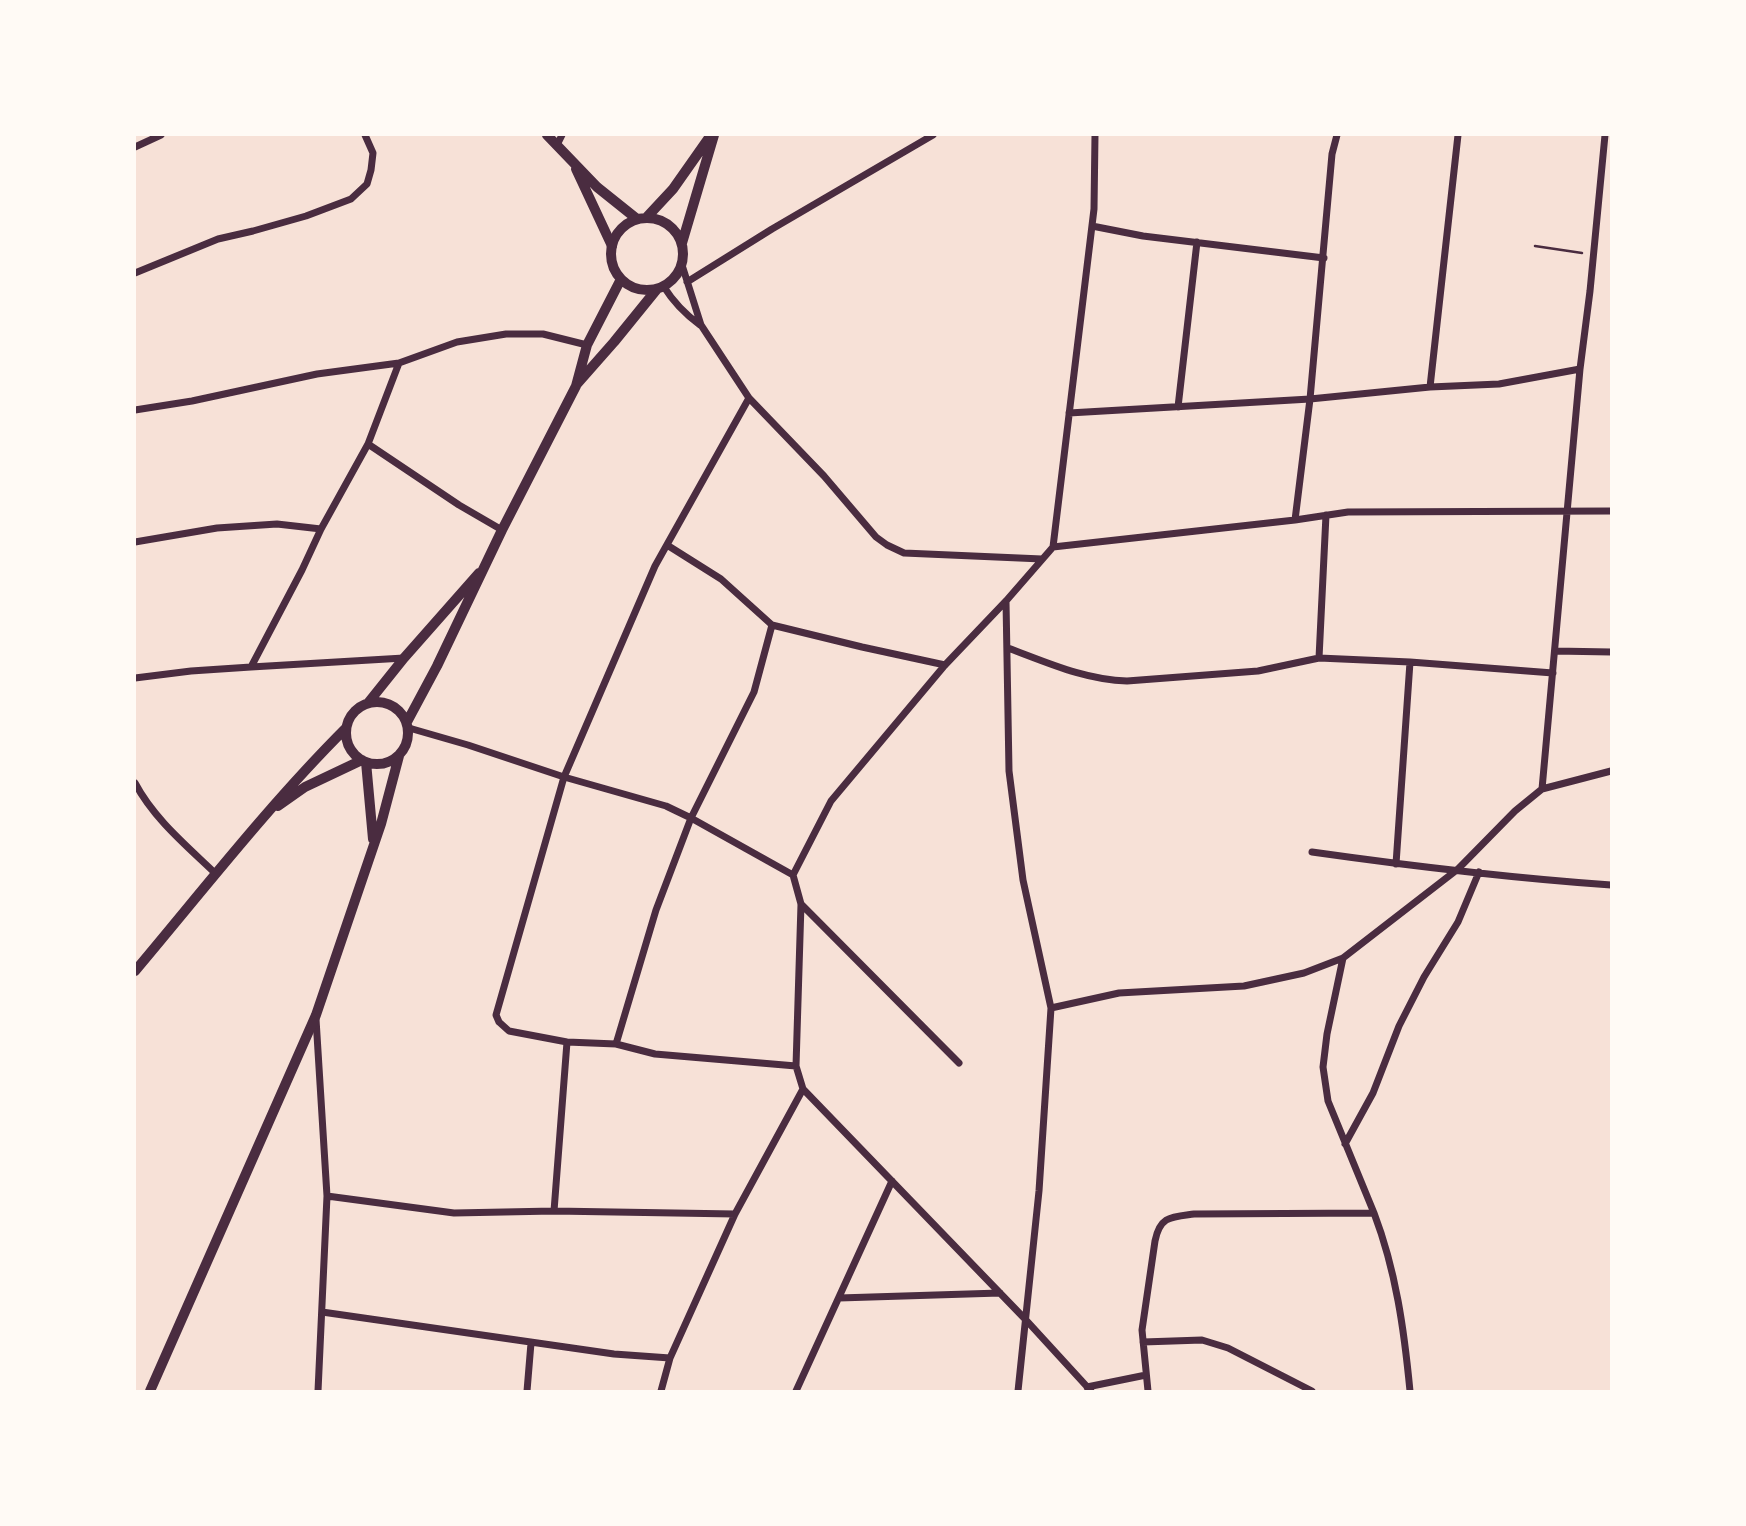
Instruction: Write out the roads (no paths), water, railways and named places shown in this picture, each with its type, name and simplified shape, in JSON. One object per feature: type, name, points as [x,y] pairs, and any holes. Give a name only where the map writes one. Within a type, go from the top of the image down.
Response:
[{"type":"main road","points":[[660,288],[639,290],[621,279],[613,266],[612,246],[621,229],[641,218],[673,189],[713,135]]},
{"type":"main road","points":[[682,243],[713,135]]},
{"type":"main road","points":[[576,386],[660,288],[678,275],[682,265],[684,255],[678,235],[664,222],[641,218]]},
{"type":"main road","points":[[150,1391],[316,1015],[374,845],[399,756],[408,742],[408,725],[502,530],[576,386],[587,345],[621,279]]},
{"type":"main road","points":[[399,756],[381,764],[364,761],[354,754],[348,745],[348,721],[354,712],[368,703],[487,563]]},
{"type":"main road","points":[[368,703],[390,704],[400,711],[408,725]]},
{"type":"main road","points":[[135,971],[309,765],[346,728]]},
{"type":"main road","points":[[265,816],[305,788],[364,761]]},
{"type":"main road","points":[[364,761],[374,845]]},
{"type":"street","points":[[135,147],[161,135]]},
{"type":"street","points":[[135,273],[218,239],[306,216],[351,199],[367,184],[371,170],[373,153],[365,135]]},
{"type":"street","points":[[547,135],[559,140],[573,162],[612,246]]},
{"type":"street","points":[[687,282],[933,135]]},
{"type":"street","points":[[1096,135],[1094,209],[1053,547],[945,665],[831,801],[793,875],[801,904],[796,1066],[803,1088],[1089,1389],[1146,1374]]},
{"type":"street","points":[[1295,520],[1310,399],[1332,154],[1337,135]]},
{"type":"street","points":[[1430,387],[1458,135]]},
{"type":"street","points":[[1542,789],[1580,369],[1605,135]]},
{"type":"street","points":[[573,162],[597,187],[641,218]]},
{"type":"street","points":[[1092,226],[1143,236],[1324,258]]},
{"type":"street","points":[[1178,407],[1197,242]]},
{"type":"street","points":[[682,265],[701,325],[749,398],[824,476],[876,537],[904,553],[1042,559]]},
{"type":"street","points":[[660,288],[701,325]]},
{"type":"street","points":[[135,410],[192,401],[317,374],[400,363],[457,342],[506,334],[543,334],[587,345]]},
{"type":"street","points":[[251,667],[321,529],[368,444],[400,363]]},
{"type":"street","points":[[1069,413],[1310,399],[1430,387],[1499,384],[1580,369]]},
{"type":"street","points":[[749,398],[650,578],[564,777],[496,1015],[509,1031],[567,1042],[616,1044],[655,1054],[796,1066]]},
{"type":"street","points":[[368,444],[459,505],[502,530]]},
{"type":"street","points":[[1053,547],[1348,512],[1611,511]]},
{"type":"street","points":[[1319,658],[1326,515]]},
{"type":"street","points":[[135,542],[217,528],[277,524],[321,529]]},
{"type":"street","points":[[667,545],[721,579],[772,625],[945,665]]},
{"type":"street","points":[[1006,601],[1009,771],[1023,880],[1051,1008],[1039,1191],[1018,1391]]},
{"type":"street","points":[[616,1044],[656,911],[691,818],[754,692],[772,625]]},
{"type":"street","points":[[1007,648],[1082,676],[1110,681],[1258,671],[1319,658],[1553,673]]},
{"type":"street","points":[[1555,651],[1611,652]]},
{"type":"street","points":[[135,678],[191,670],[404,658]]},
{"type":"street","points":[[1395,864],[1410,662]]},
{"type":"street","points":[[408,725],[564,777],[666,806],[793,875]]},
{"type":"street","points":[[1051,1008],[1119,993],[1244,986],[1304,973],[1343,958],[1458,869],[1542,789],[1611,771]]},
{"type":"street","points":[[135,783],[145,801],[167,827],[216,874]]},
{"type":"street","points":[[1312,852],[1395,864],[1611,885]]},
{"type":"street","points":[[1345,1144],[1373,1093],[1399,1027],[1424,977],[1458,922],[1479,872]]},
{"type":"street","points":[[801,904],[959,1063]]},
{"type":"street","points":[[1343,958],[1323,1067],[1328,1101],[1386,1245],[1398,1295],[1410,1391]]},
{"type":"street","points":[[316,1015],[327,1196],[318,1391]]},
{"type":"street","points":[[554,1211],[567,1042]]},
{"type":"street","points":[[661,1391],[670,1358],[735,1214],[803,1088]]},
{"type":"street","points":[[796,1391],[892,1181]]},
{"type":"street","points":[[327,1196],[454,1213],[554,1211],[735,1214]]},
{"type":"street","points":[[1148,1391],[1142,1330],[1161,1223],[1173,1217],[1194,1214],[1374,1213]]},
{"type":"street","points":[[839,1298],[1000,1293]]},
{"type":"street","points":[[322,1312],[614,1354],[670,1358]]},
{"type":"street","points":[[1143,1342],[1202,1340],[1228,1348],[1312,1391]]},
{"type":"street","points":[[527,1391],[531,1343]]}]
